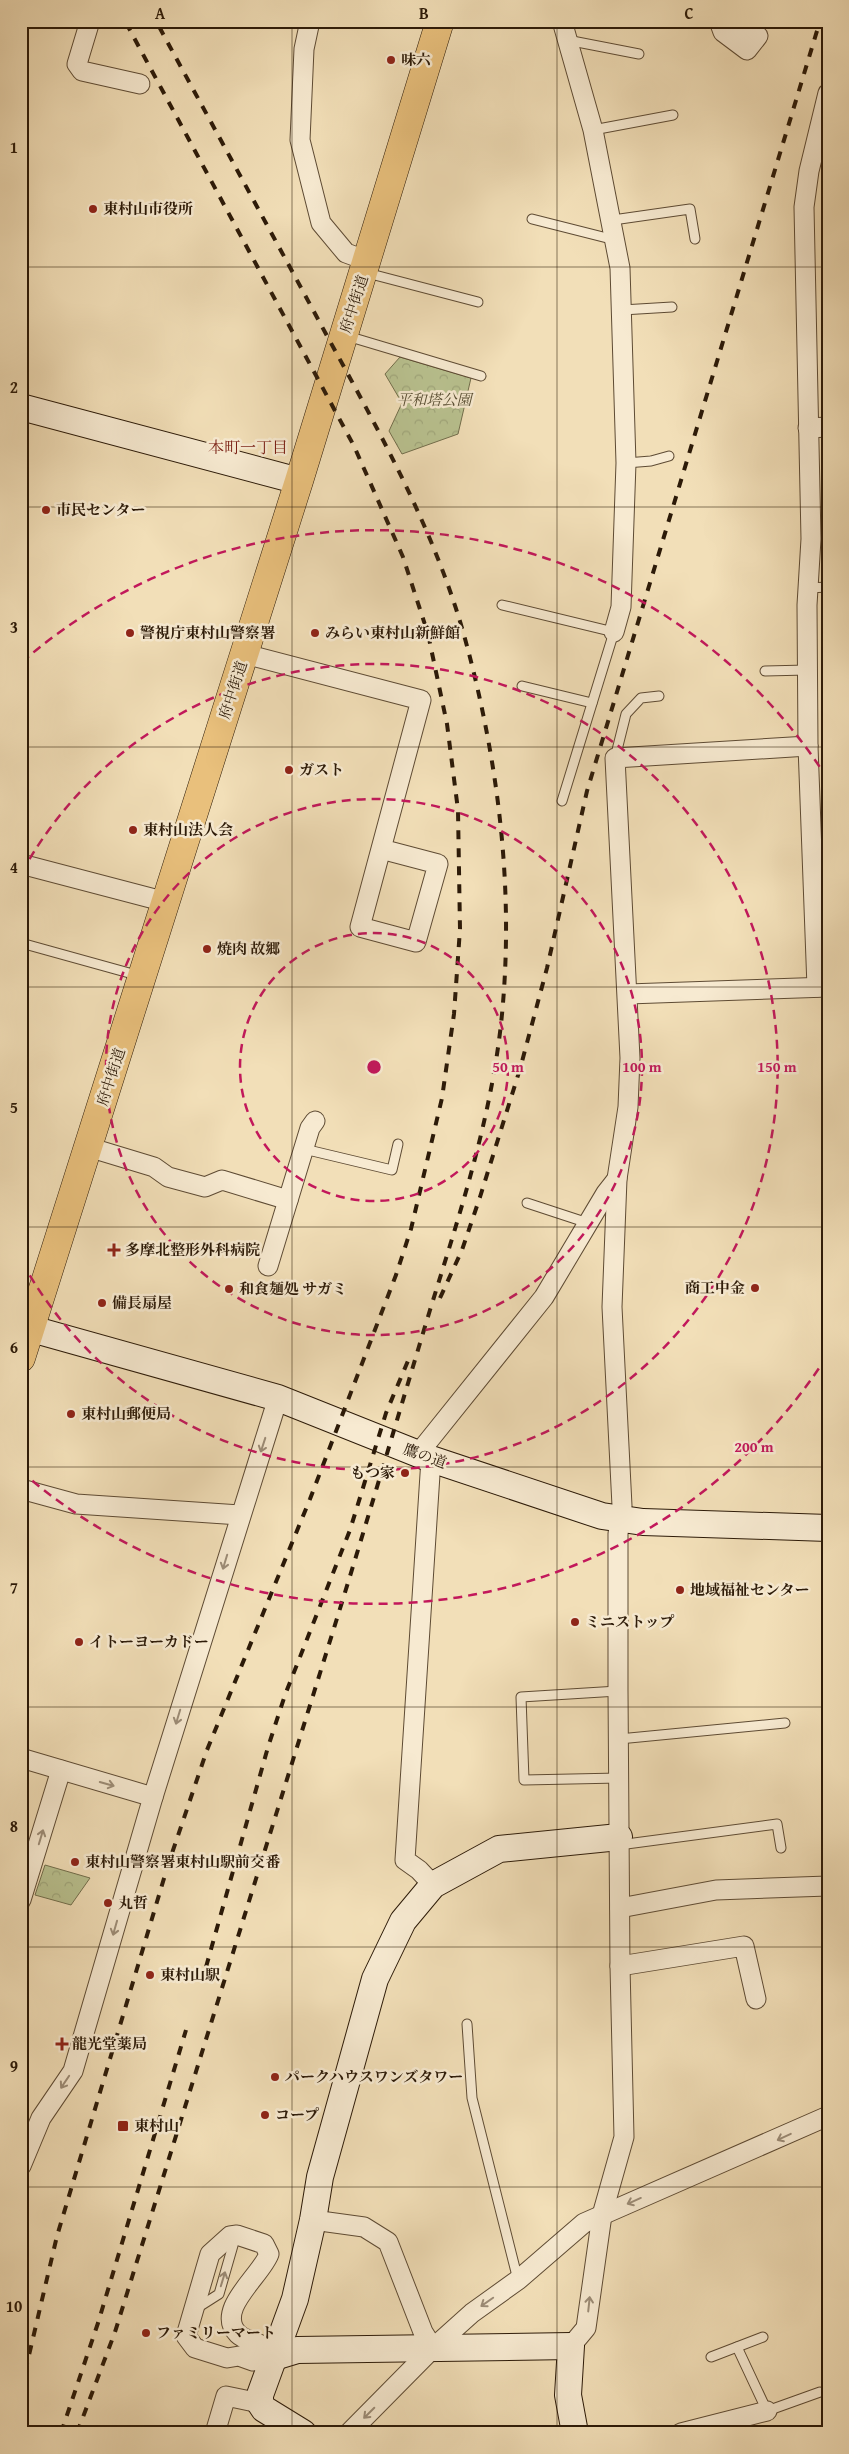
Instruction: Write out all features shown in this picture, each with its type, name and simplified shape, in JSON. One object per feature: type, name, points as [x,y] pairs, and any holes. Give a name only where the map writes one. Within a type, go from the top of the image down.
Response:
[{"type":"main road","name":"府中街道","points":[[21,1358],[27,1327],[88,1147],[299,482],[440,21]]},
{"type":"street","points":[[90,21],[77,64],[82,71],[140,84]]},
{"type":"street","points":[[310,21],[304,49],[300,140],[321,223],[346,253],[366,267]]},
{"type":"street","points":[[562,21],[566,40],[594,130],[620,268],[626,463],[620,607],[614,632]]},
{"type":"street","points":[[718,21],[723,32],[747,50],[758,36],[736,21]]},
{"type":"street","points":[[628,994],[822,987],[808,746],[808,588],[811,539],[804,207],[808,171],[828,93]]},
{"type":"street","points":[[21,407],[299,482]]},
{"type":"street","points":[[808,428],[828,427]]},
{"type":"street","points":[[244,654],[421,700],[360,927],[416,942],[438,864],[381,849]]},
{"type":"street","points":[[575,2433],[568,2396],[571,2346],[586,2328],[602,2215],[624,2137],[620,1966],[618,1691],[618,1534],[622,1506],[612,1307],[617,1179],[628,1106],[630,1058],[615,758],[808,746]]},
{"type":"street","points":[[21,864],[166,902]]},
{"type":"street","points":[[268,1266],[310,1128],[315,1121]]},
{"type":"street","points":[[88,1147],[154,1168],[168,1177],[205,1187],[222,1180],[288,1200]]},
{"type":"street","points":[[433,1885],[419,1870],[405,1860],[424,1457],[544,1297],[606,1193],[617,1179]]},
{"type":"street","name":"鷹の道","points":[[27,1327],[278,1398],[424,1457],[620,1520],[828,1528]]},
{"type":"street","points":[[23,2159],[41,2118],[73,2071],[154,1797],[240,1515],[278,1398]]},
{"type":"street","points":[[21,1489],[76,1504],[240,1515]]},
{"type":"street","points":[[21,1758],[154,1797]]},
{"type":"street","points":[[21,1900],[61,1770]]},
{"type":"street","points":[[260,2403],[260,2395],[294,2299],[313,2220],[320,2177],[375,1979],[403,1921],[433,1885],[500,1849],[619,1841]]},
{"type":"street","points":[[620,1908],[716,1890],[828,1886]]},
{"type":"street","points":[[620,1966],[744,1946],[756,1999]]},
{"type":"street","points":[[349,2433],[433,2348],[472,2313],[518,2280],[584,2223],[828,2116]]},
{"type":"street","points":[[313,2220],[364,2228],[388,2242],[423,2332],[433,2348]]},
{"type":"street","points":[[217,2356],[228,2347],[232,2327],[231,2319],[240,2293],[261,2270],[269,2254],[264,2244],[236,2235],[230,2236],[210,2254],[186,2332],[188,2342],[195,2348],[217,2356],[227,2358],[239,2356],[253,2361],[298,2350],[571,2346]]},
{"type":"street","points":[[232,2327],[240,2335],[259,2344],[274,2357]]},
{"type":"street","points":[[215,2433],[226,2396],[260,2403],[269,2413],[303,2433]]},
{"type":"street","points":[[681,2433],[767,2411]]},
{"type":"lane","points":[[566,40],[639,54]]},
{"type":"lane","points":[[594,130],[673,115]]},
{"type":"lane","points":[[612,220],[690,209],[695,239]]},
{"type":"lane","points":[[532,219],[616,240]]},
{"type":"lane","points":[[366,267],[478,302]]},
{"type":"lane","points":[[622,310],[672,307]]},
{"type":"lane","points":[[344,336],[481,376]]},
{"type":"lane","points":[[626,463],[651,461],[669,456]]},
{"type":"lane","points":[[808,588],[828,587]]},
{"type":"lane","points":[[502,605],[614,632],[562,801]]},
{"type":"lane","points":[[766,672],[807,670]]},
{"type":"lane","points":[[522,686],[592,703]]},
{"type":"lane","points":[[615,758],[626,714],[641,698],[658,696]]},
{"type":"lane","points":[[21,943],[142,977]]},
{"type":"lane","points":[[304,1149],[392,1170],[398,1144]]},
{"type":"lane","points":[[527,1203],[588,1223]]},
{"type":"lane","points":[[618,1691],[521,1697],[524,1780],[619,1778]]},
{"type":"lane","points":[[619,1739],[785,1723]]},
{"type":"lane","points":[[619,1841],[777,1824],[781,1848]]},
{"type":"lane","points":[[467,2024],[472,2098],[518,2280]]},
{"type":"lane","points":[[711,2357],[763,2337]]},
{"type":"lane","points":[[738,2347],[767,2411],[820,2392]]},
{"type":"green space","name":"平和塔公園","points":[[400,357],[471,378],[458,434],[402,454],[389,431],[402,403],[385,374]]},
{"type":"green space","points":[[45,1865],[90,1878],[71,1905],[35,1895]]},
{"type":"railway","points":[[21,2389],[57,2236],[168,1865],[207,1750],[310,1499],[396,1275],[411,1229],[442,1098],[454,1014],[460,929],[458,810],[447,724],[428,634],[403,557],[354,446],[125,21]]},
{"type":"railway","points":[[77,2433],[115,2332],[346,1588],[462,1204],[481,1133],[496,1061],[505,975],[505,877],[495,780],[487,731],[476,683],[452,596],[421,519],[385,444],[156,21]]},
{"type":"railway","points":[[440,1298],[462,1250],[520,1069],[547,968],[587,791],[820,21]]},
{"type":"railway","points":[[206,1967],[268,1747],[285,1695],[350,1530],[386,1413],[410,1356]]},
{"type":"railway","points":[[61,2433],[98,2323],[186,2030]]},
{"type":"place","name":"味六","points":[[391,60]]},
{"type":"place","name":"東村山市役所","points":[[93,209]]},
{"type":"place","name":"市民センター","points":[[46,510]]},
{"type":"place","name":"警視庁東村山警察署","points":[[130,633]]},
{"type":"place","name":"みらい東村山新鮮館","points":[[315,633]]},
{"type":"place","name":"ガスト","points":[[289,770]]},
{"type":"place","name":"東村山法人会","points":[[133,830]]},
{"type":"place","name":"焼肉 故郷","points":[[207,949]]},
{"type":"place","name":"多摩北整形外科病院","points":[[114,1250]]},
{"type":"place","name":"商工中金","points":[[755,1288]]},
{"type":"place","name":"和食麺処 サガミ","points":[[229,1289]]},
{"type":"place","name":"備長扇屋","points":[[102,1303]]},
{"type":"place","name":"東村山郵便局","points":[[71,1414]]},
{"type":"place","name":"もつ家","points":[[405,1473]]},
{"type":"place","name":"地域福祉センター","points":[[680,1590]]},
{"type":"place","name":"ミニストップ","points":[[575,1622]]},
{"type":"place","name":"イトーヨーカドー","points":[[79,1642]]},
{"type":"place","name":"東村山警察署東村山駅前交番","points":[[75,1862]]},
{"type":"place","name":"丸哲","points":[[108,1903]]},
{"type":"place","name":"東村山駅","points":[[150,1975]]},
{"type":"place","name":"龍光堂薬局","points":[[62,2044]]},
{"type":"place","name":"パークハウスワンズタワー","points":[[275,2077]]},
{"type":"place","name":"コープ","points":[[265,2115]]},
{"type":"place","name":"東村山","points":[[123,2126]]},
{"type":"place","name":"ファミリーマート","points":[[146,2333]]},
{"type":"district","name":"本町一丁目","points":[[248,447]]}]
